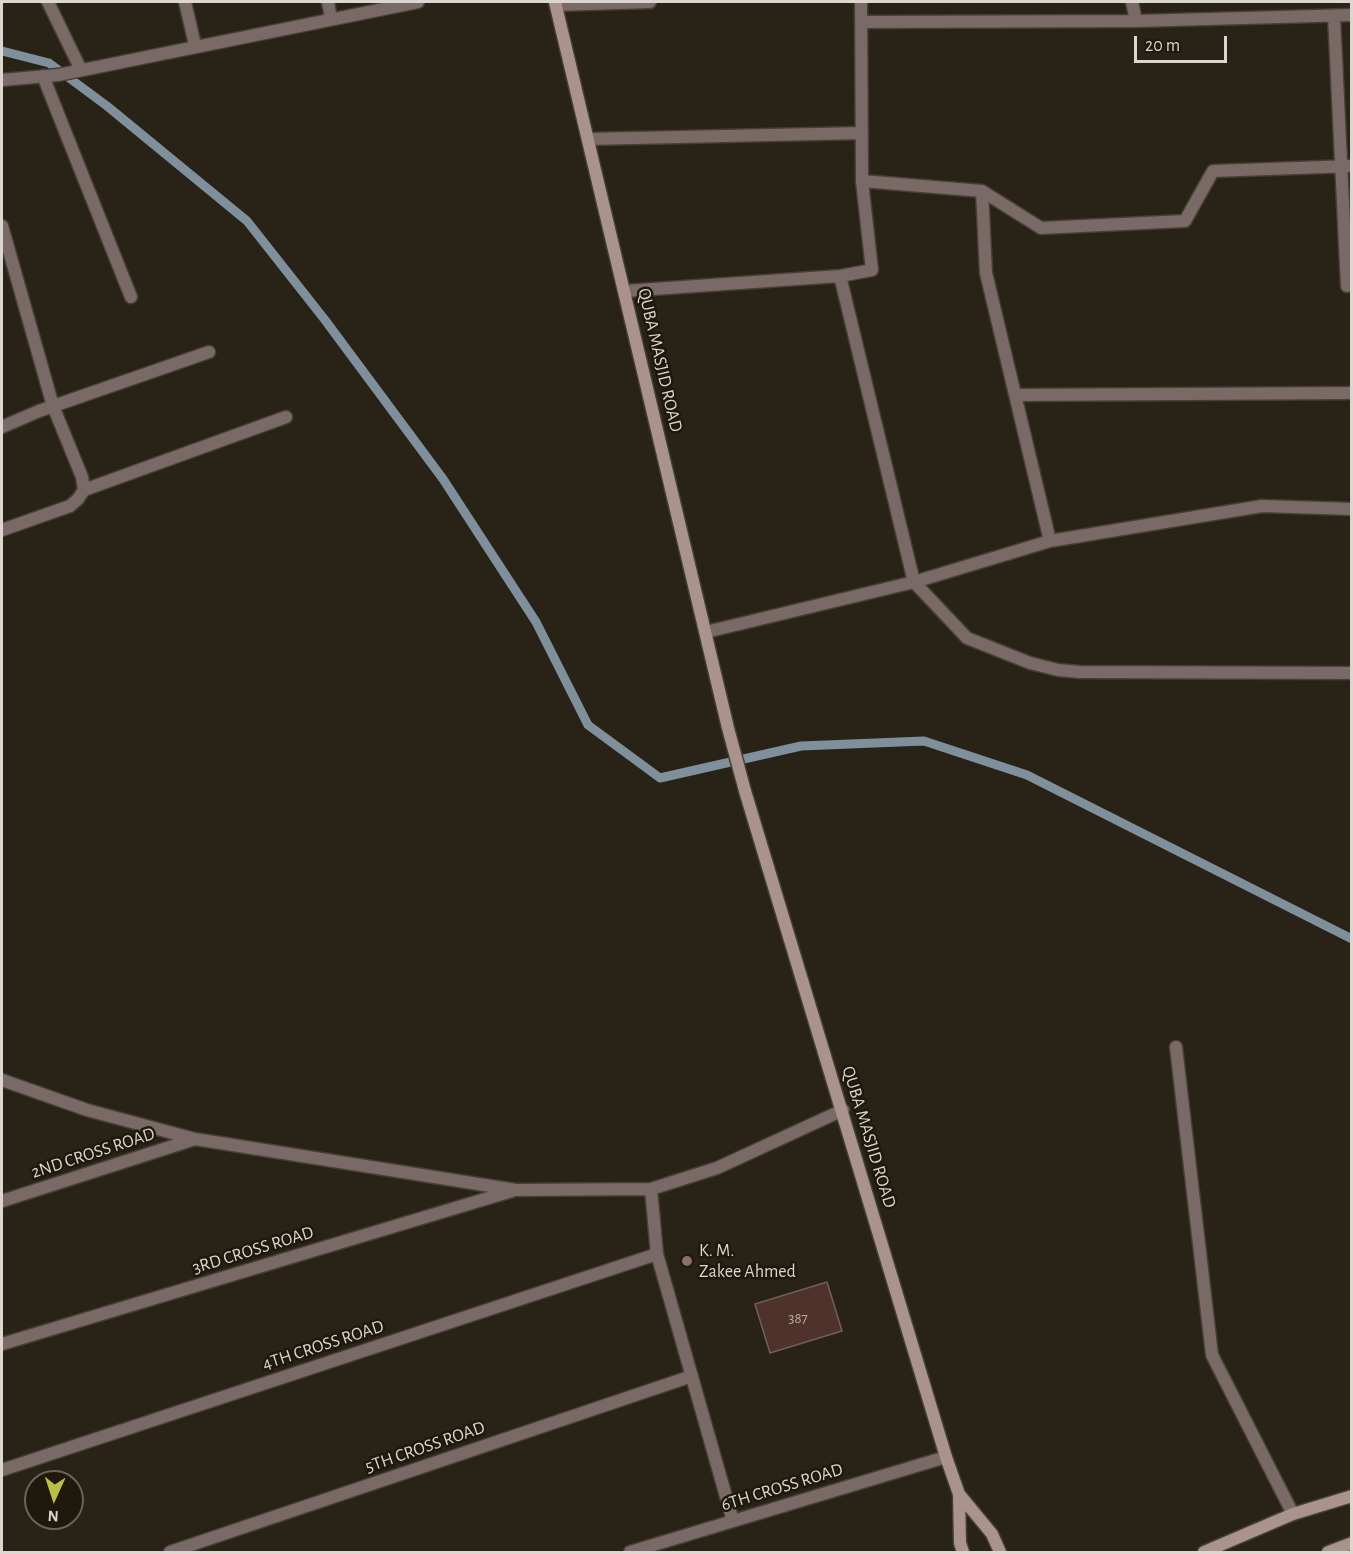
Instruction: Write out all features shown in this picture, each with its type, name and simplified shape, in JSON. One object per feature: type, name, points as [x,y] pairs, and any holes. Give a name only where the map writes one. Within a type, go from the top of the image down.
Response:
[{"type":"street","points":[[48,2],[78,71]]},
{"type":"street","points":[[185,2],[195,45]]},
{"type":"street","points":[[328,2],[332,18]]},
{"type":"street","points":[[2,80],[58,75],[195,45],[418,2]]},
{"type":"street","points":[[555,3],[650,2]]},
{"type":"street","points":[[625,291],[840,276],[872,270],[862,181],[861,2]]},
{"type":"street","points":[[1132,2],[1136,21]]},
{"type":"street","name":"QUBA MASJID ROAD","points":[[555,3],[728,728],[745,791],[959,1494],[960,1543],[963,1552]]},
{"type":"street","points":[[861,22],[1136,21],[1352,15]]},
{"type":"street","points":[[1334,16],[1346,166],[1347,286]]},
{"type":"street","points":[[43,76],[131,297]]},
{"type":"street","points":[[588,139],[862,132]]},
{"type":"street","points":[[862,181],[982,191],[1041,228],[1185,221],[1214,171],[1346,166]]},
{"type":"street","points":[[982,191],[986,273],[1050,541]]},
{"type":"street","points":[[2,225],[53,406],[82,477],[84,490]]},
{"type":"street","points":[[840,276],[914,582],[967,638],[1030,663],[1058,670],[1352,673]]},
{"type":"street","points":[[2,427],[53,406],[209,352]]},
{"type":"street","points":[[1015,395],[1352,393]]},
{"type":"street","points":[[2,530],[70,506],[84,490],[286,417]]},
{"type":"street","points":[[706,632],[914,582],[1050,541],[1263,506],[1352,509]]},
{"type":"street","points":[[1176,1047],[1212,1355],[1293,1514]]},
{"type":"street","points":[[2,1080],[87,1110],[195,1139],[516,1190],[651,1189],[717,1168],[843,1110]]},
{"type":"street","name":"2ND CROSS ROAD","points":[[2,1201],[195,1139]]},
{"type":"street","points":[[651,1189],[657,1254],[733,1521]]},
{"type":"street","name":"3RD CROSS ROAD","points":[[2,1344],[516,1190]]},
{"type":"street","name":"4TH CROSS ROAD","points":[[2,1470],[657,1254]]},
{"type":"street","name":"5TH CROSS ROAD","points":[[170,1552],[692,1376]]},
{"type":"street","name":"6TH CROSS ROAD","points":[[630,1552],[946,1457]]},
{"type":"street","name":"QUBA MASJID ROAD","points":[[959,1494],[992,1534],[1000,1552]]},
{"type":"street","points":[[1204,1552],[1293,1514],[1352,1496]]},
{"type":"street","points":[[1328,1552],[1346,1547]]},
{"type":"building","points":[[827,1282],[842,1331],[770,1353],[755,1304]]},
{"type":"waterway","points":[[2,51],[49,63],[107,106],[247,221],[325,320],[443,479],[536,622],[588,725],[660,778],[801,746],[924,741],[1027,775],[1352,939]]},
{"type":"place","name":"K. M. Zakee Ahmed","points":[[687,1261]]}]
